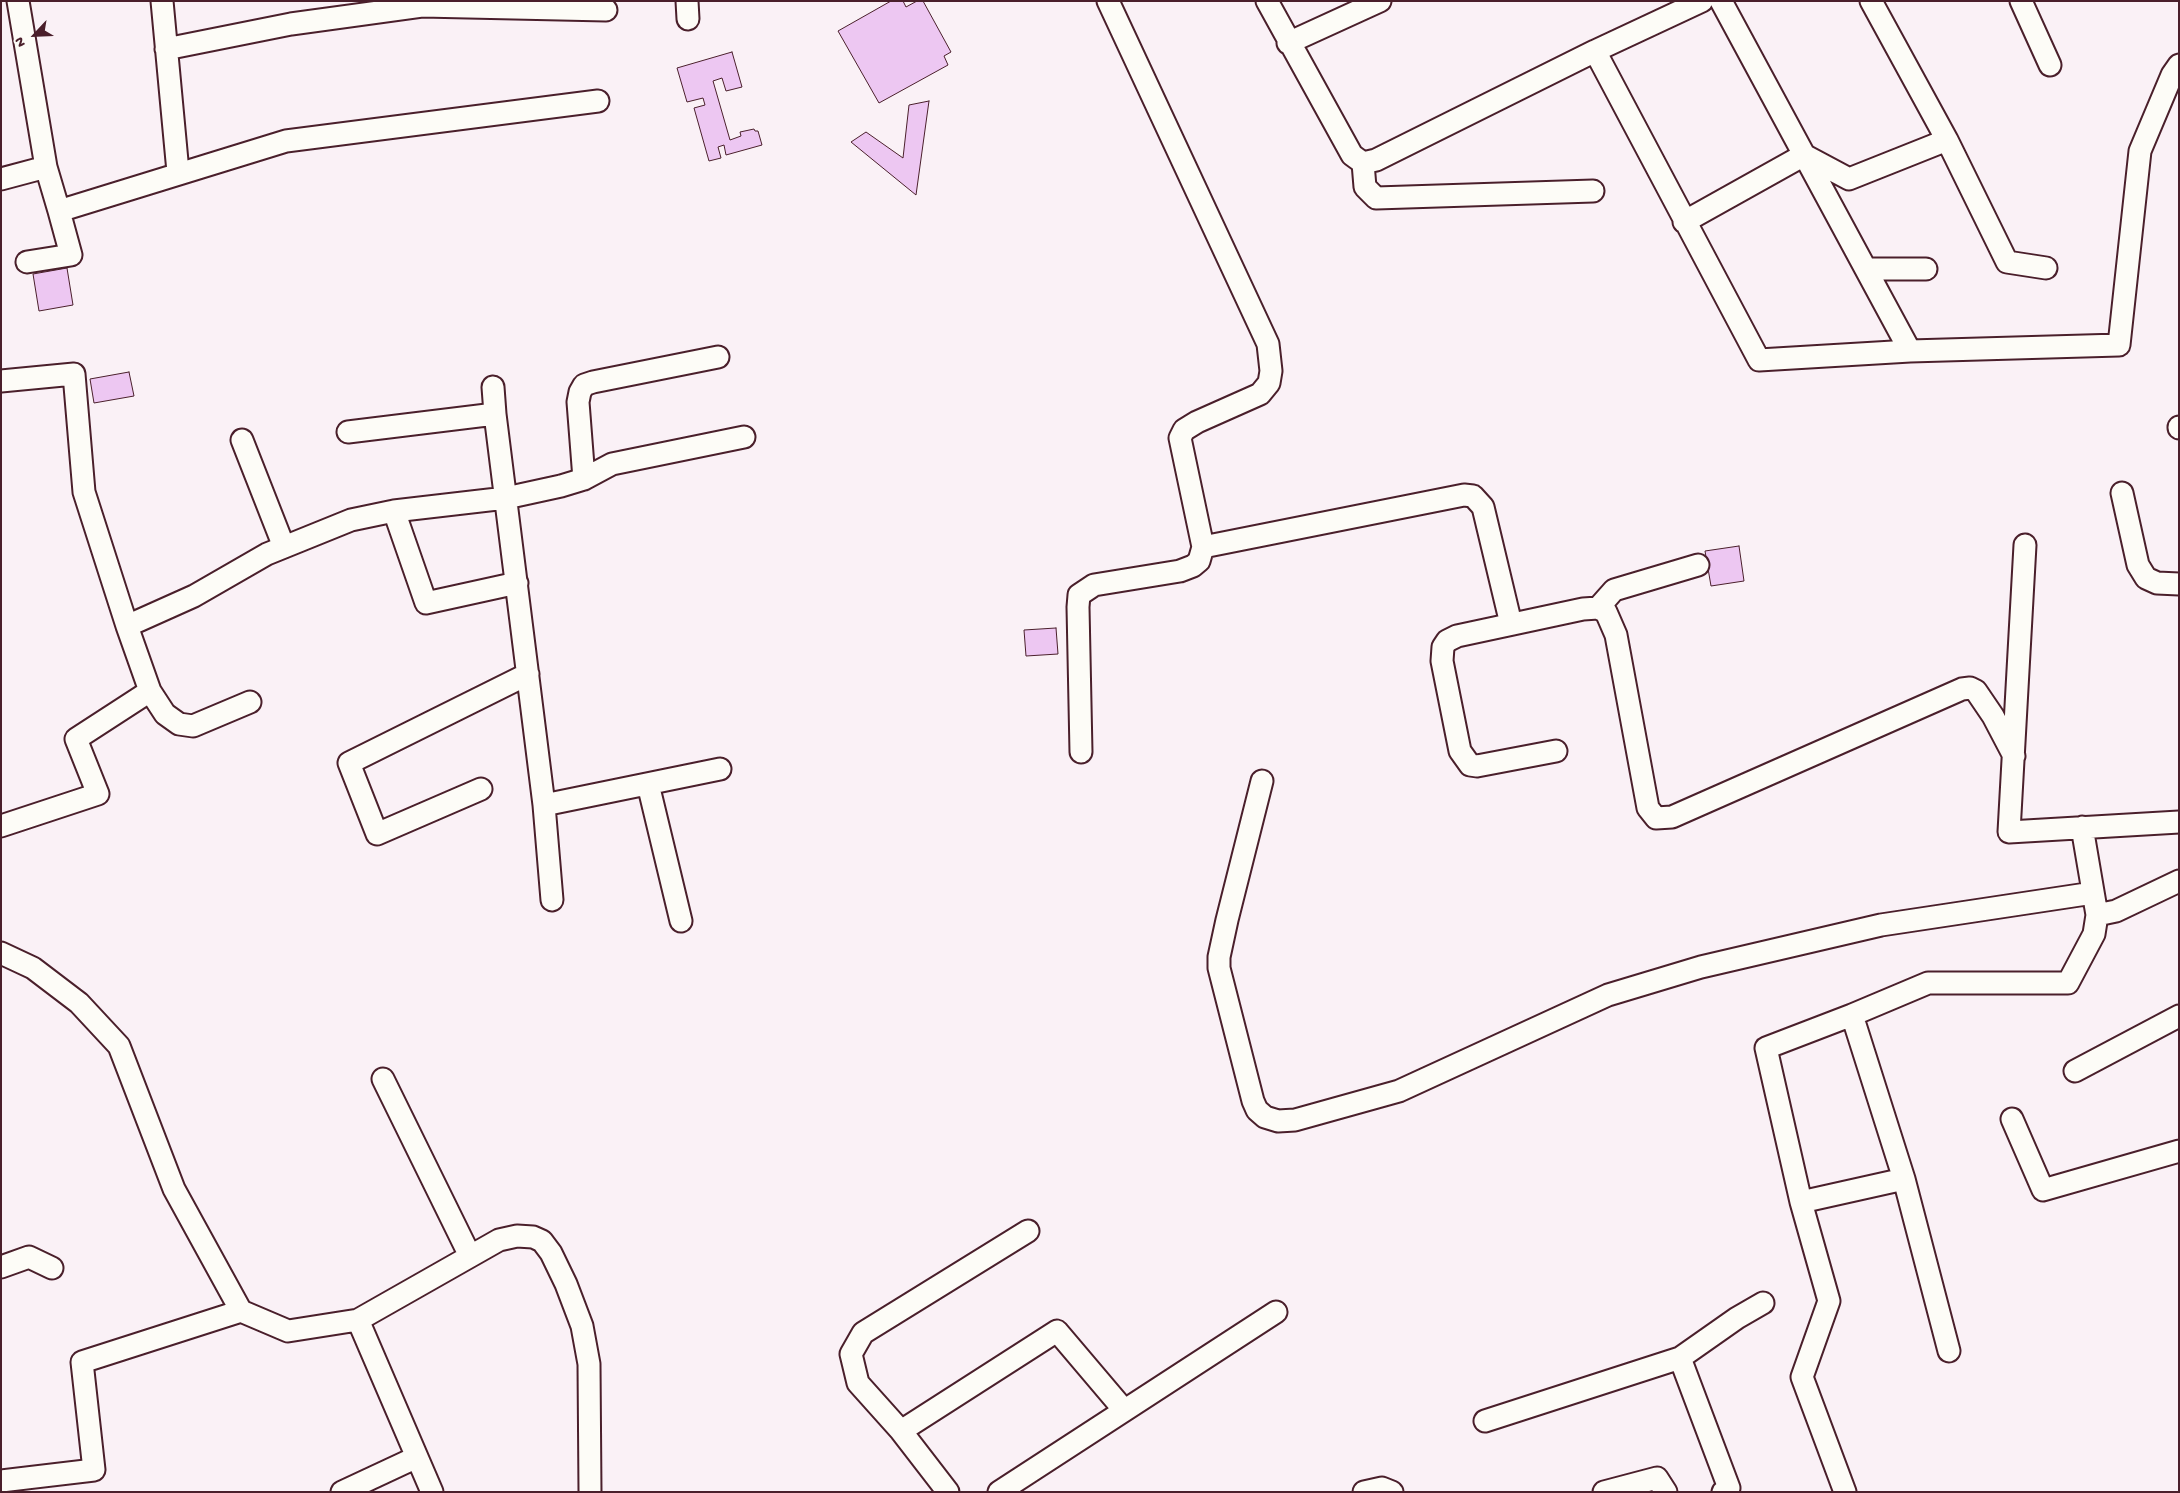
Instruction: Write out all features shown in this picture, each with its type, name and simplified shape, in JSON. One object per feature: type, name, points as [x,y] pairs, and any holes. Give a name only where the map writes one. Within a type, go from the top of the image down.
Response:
[{"type":"street","points":[[18,1],[46,167],[71,255],[27,262]]},
{"type":"street","points":[[162,1],[178,172]]},
{"type":"street","points":[[1081,752],[1079,595],[1094,585],[1180,571],[1193,566],[1199,561],[1203,546],[1180,438],[1184,430],[1197,422],[1242,404],[1260,394],[1269,383],[1270,377],[1268,344],[1108,1]]},
{"type":"street","points":[[1266,1],[1352,155],[1363,163],[1376,160],[1702,1]]},
{"type":"street","points":[[1288,43],[1380,1]]},
{"type":"street","points":[[1721,1],[1910,351]]},
{"type":"street","points":[[1871,1],[1947,140],[2007,262],[2046,268]]},
{"type":"street","points":[[2021,1],[2050,65]]},
{"type":"street","points":[[166,49],[364,8],[422,6],[606,10]]},
{"type":"street","points":[[1595,52],[1759,360],[1910,351],[2119,345],[2140,151],[2172,74],[2179,66]]},
{"type":"street","points":[[59,211],[178,172],[286,141],[598,101]]},
{"type":"street","points":[[1804,155],[1849,179],[1947,140]]},
{"type":"street","points":[[1684,222],[1804,155]]},
{"type":"street","points":[[1363,163],[1364,187],[1376,198],[1593,192]]},
{"type":"street","points":[[1,179],[46,167]]},
{"type":"street","points":[[1866,269],[1926,269]]},
{"type":"street","points":[[584,479],[578,402],[580,392],[584,386],[593,382],[718,357]]},
{"type":"street","points":[[1,381],[74,374],[84,492],[150,691],[164,714],[179,724],[193,726],[250,702]]},
{"type":"street","points":[[493,387],[544,805],[552,900]]},
{"type":"street","points":[[348,432],[496,414]]},
{"type":"street","points":[[128,626],[194,596],[268,554],[351,520],[394,511],[506,498],[584,479],[612,464],[744,437]]},
{"type":"street","points":[[242,440],[284,547]]},
{"type":"street","points":[[2122,493],[2138,565],[2146,578],[2156,583],[2179,584]]},
{"type":"street","points":[[1203,546],[1464,495],[1473,496],[1483,507],[1511,624]]},
{"type":"street","points":[[394,511],[426,603],[517,583]]},
{"type":"street","points":[[2024,545],[2014,756],[2008,832],[2179,822]]},
{"type":"street","points":[[1598,608],[1614,590],[1698,565]]},
{"type":"street","points":[[1556,751],[1477,766],[1470,765],[1460,751],[1442,661],[1443,647],[1457,636],[1511,624],[1583,609],[1598,608],[1606,612],[1616,635],[1648,808],[1656,818],[1672,817],[1962,689],[1970,688],[1976,691],[1989,709],[2014,756]]},
{"type":"street","points":[[481,789],[378,834],[349,763],[528,674]]},
{"type":"street","points":[[1,826],[98,794],[76,739],[150,691]]},
{"type":"street","points":[[544,805],[720,769]]},
{"type":"street","points":[[1262,781],[1219,957],[1219,968],[1245,1074],[1257,1110],[1265,1117],[1278,1121],[1295,1120],[1399,1091],[1608,995],[1701,967],[1881,925],[2093,892]]},
{"type":"street","points":[[648,784],[681,922]]},
{"type":"street","points":[[1845,1492],[1802,1377],[1829,1300],[1801,1202],[1766,1048],[1928,983],[2068,983],[2094,934],[2097,916],[2082,827]]},
{"type":"street","points":[[2097,916],[2116,911],[2179,880]]},
{"type":"street","points":[[1,953],[33,968],[79,1003],[119,1046],[174,1189],[241,1311],[288,1331],[358,1320],[500,1240],[517,1236],[532,1237],[542,1241],[552,1253],[582,1326],[589,1364],[590,1492]]},
{"type":"street","points":[[1852,1015],[1904,1179],[1949,1352]]},
{"type":"street","points":[[2075,1071],[2179,1016]]},
{"type":"street","points":[[383,1079],[470,1256]]},
{"type":"street","points":[[2012,1119],[2043,1190],[2179,1151]]},
{"type":"street","points":[[1801,1202],[1904,1179]]},
{"type":"street","points":[[948,1492],[901,1431],[858,1383],[851,1354],[863,1333],[1028,1231]]},
{"type":"street","points":[[1,1267],[29,1257],[52,1268]]},
{"type":"street","points":[[1484,1421],[1680,1358],[1737,1318],[1763,1304]]},
{"type":"street","points":[[1,1481],[94,1470],[82,1362],[241,1311]]},
{"type":"street","points":[[999,1492],[1276,1312]]},
{"type":"street","points":[[358,1320],[432,1492]]},
{"type":"street","points":[[901,1431],[1058,1331],[1124,1410]]},
{"type":"street","points":[[1680,1358],[1729,1488],[1723,1492]]},
{"type":"street","points":[[342,1492],[417,1457]]},
{"type":"street","points":[[1604,1492],[1657,1478],[1661,1481],[1666,1492]]},
{"type":"street","points":[[1364,1492],[1382,1488],[1392,1492]]},
{"type":"building","points":[[891,1],[903,1],[906,7],[917,1],[923,1],[951,52],[944,56],[948,65],[879,103],[838,31]]},
{"type":"building","points":[[732,52],[742,87],[726,91],[722,78],[713,81],[730,140],[741,136],[740,132],[754,129],[758,131],[762,145],[726,155],[724,145],[718,147],[721,158],[709,161],[694,108],[705,105],[703,98],[687,102],[677,68]]},
{"type":"building","points":[[929,101],[916,195],[851,142],[866,132],[903,158],[909,105]]},
{"type":"building","points":[[67,268],[73,305],[39,311],[33,274]]},
{"type":"building","points":[[129,372],[134,396],[94,403],[90,379]]},
{"type":"building","points":[[1739,546],[1744,581],[1711,586],[1705,551]]},
{"type":"building","points":[[1056,628],[1058,654],[1026,656],[1024,630]]}]
